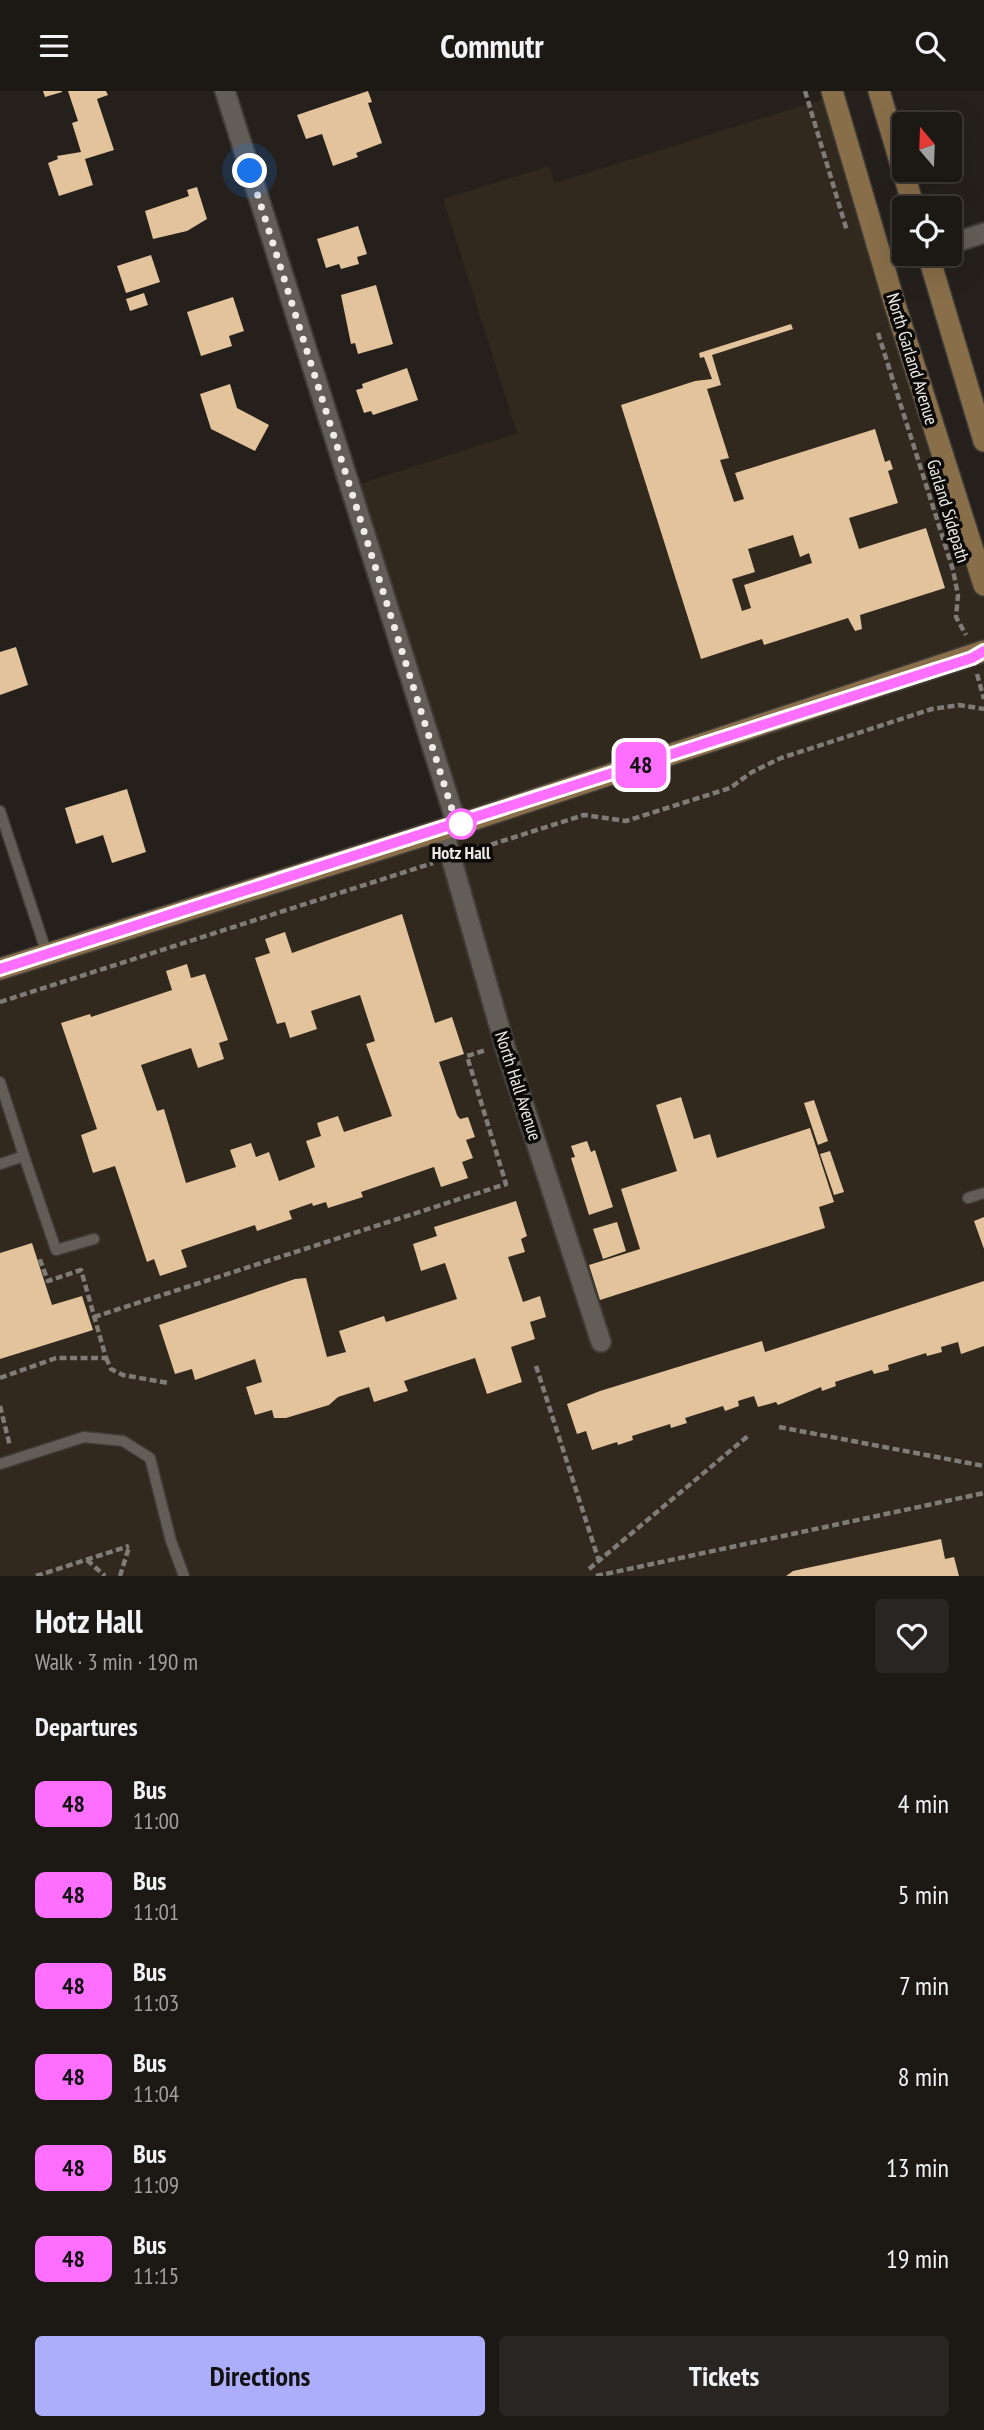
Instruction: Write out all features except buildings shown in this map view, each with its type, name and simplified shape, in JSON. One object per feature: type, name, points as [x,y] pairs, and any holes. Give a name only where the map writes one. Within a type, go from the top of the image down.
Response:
[{"type":"street","name":"North Hall Avenue","points":[[225,91],[450,827],[451,857],[504,1044],[601,1342]]},
{"type":"street","name":"North Garland Avenue","points":[[832,91],[899,317],[984,585]]},
{"type":"street","points":[[879,91],[910,196]]},
{"type":"street","points":[[962,240],[984,233]]},
{"type":"street","points":[[932,266],[984,441]]},
{"type":"street","points":[[0,969],[450,827],[978,655]]},
{"type":"lane","points":[[0,811],[47,955]]},
{"type":"lane","points":[[0,1082],[56,1250],[94,1239]]},
{"type":"lane","points":[[0,1164],[24,1156]]},
{"type":"lane","points":[[968,1198],[984,1193]]},
{"type":"lane","points":[[0,1464],[84,1437],[123,1441],[150,1458],[184,1576]]},
{"type":"path","points":[[805,91],[848,233]]},
{"type":"path","name":"Garland Sidepath","points":[[875,323],[953,569],[958,595],[956,617],[978,655],[984,699]]},
{"type":"path","points":[[0,1002],[584,814],[626,821],[709,795],[730,788],[752,772],[781,758],[932,709],[959,705],[984,709]]},
{"type":"path","points":[[94,1317],[506,1184],[467,1056],[504,1044]]},
{"type":"path","points":[[39,1256],[48,1280],[81,1270],[111,1369],[123,1375],[168,1383]]},
{"type":"path","points":[[0,1377],[56,1358],[106,1358]]},
{"type":"path","points":[[536,1366],[598,1561]]},
{"type":"path","points":[[0,1406],[8,1436]]},
{"type":"path","points":[[779,1427],[984,1466]]},
{"type":"path","points":[[589,1569],[749,1435]]},
{"type":"path","points":[[596,1576],[984,1493]]},
{"type":"path","points":[[36,1576],[129,1546],[120,1576]]},
{"type":"path","points":[[87,1560],[105,1576]]},
{"type":"shaded area","points":[[833,96],[984,585],[984,1576],[0,1576],[0,969],[457,825],[350,487],[517,433],[443,199],[549,166],[555,183]]},
{"type":"bus line","name":"48","points":[[0,969],[457,825],[972,658],[984,651]]},
{"type":"place","name":"Hotz Hall","points":[[461,824]]},
{"type":"route","points":[[250,171],[457,825],[461,824]]}]
